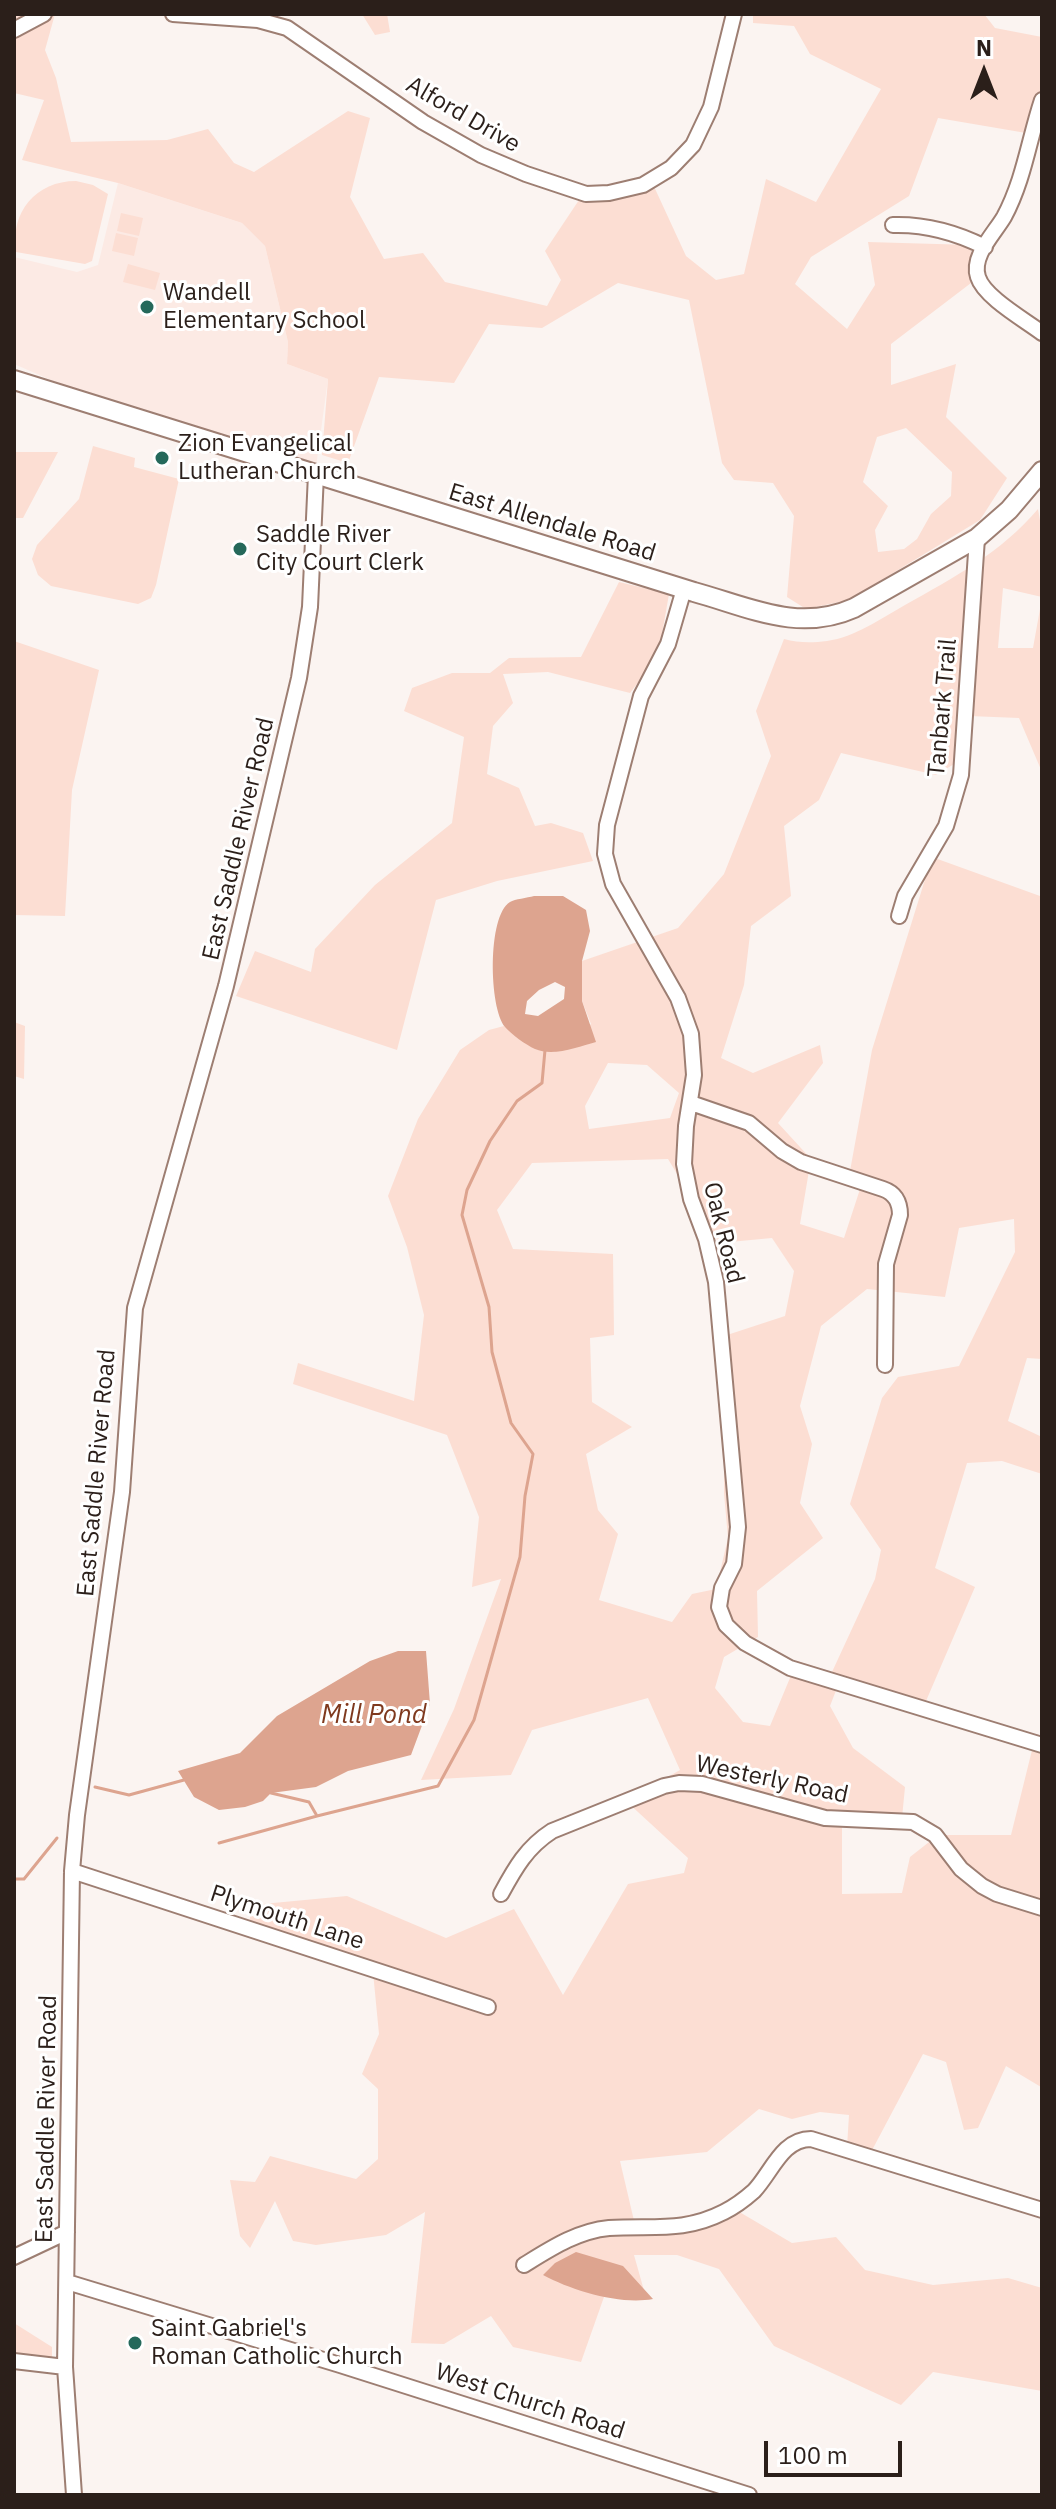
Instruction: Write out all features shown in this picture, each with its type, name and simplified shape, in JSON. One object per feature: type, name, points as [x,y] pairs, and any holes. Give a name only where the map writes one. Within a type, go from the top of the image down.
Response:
[{"type":"main road","name":"East Allendale Road","points":[[14,380],[684,589],[790,619],[822,619],[854,608],[977,538],[1009,510],[1042,471]]},
{"type":"street","points":[[14,30],[44,14]]},
{"type":"street","name":"Alford Drive","points":[[173,14],[258,20],[287,28],[423,122],[481,155],[586,194],[617,192],[643,185],[683,157],[702,131],[708,116],[734,14]]},
{"type":"street","points":[[1042,100],[1017,188],[977,263],[976,272],[983,287],[1042,333]]},
{"type":"street","points":[[893,225],[934,228],[985,247]]},
{"type":"street","name":"East Saddle River Road","points":[[74,2495],[65,2367],[72,1871],[120,1506],[135,1308],[226,986],[299,681],[310,607],[316,474]]},
{"type":"street","name":"Tanbark Trail","points":[[899,916],[905,896],[946,826],[961,775],[977,538]]},
{"type":"street","name":"Oak Road","points":[[684,589],[668,644],[641,696],[605,839],[605,854],[613,884],[678,998],[686,1016],[694,1054],[684,1164],[691,1199],[706,1239],[716,1282],[738,1527],[734,1564],[719,1607],[726,1625],[760,1654],[790,1668],[1042,1745]]},
{"type":"street","points":[[691,1103],[749,1123],[782,1151],[801,1162],[894,1195],[900,1215],[886,1264],[885,1365]]},
{"type":"street","name":"Westerly Road","points":[[501,1894],[523,1856],[552,1831],[664,1786],[694,1783],[825,1818],[913,1822],[935,1835],[961,1869],[982,1886],[1042,1908]]},
{"type":"street","name":"Plymouth Lane","points":[[72,1871],[488,2007]]},
{"type":"street","points":[[524,2265],[562,2241],[606,2228],[677,2228],[710,2219],[748,2195],[789,2146],[803,2139],[873,2157],[1042,2210]]},
{"type":"street","points":[[14,2257],[67,2232]]},
{"type":"street","name":"West Church Road","points":[[67,2282],[749,2495]]},
{"type":"street","points":[[14,2361],[65,2367]]},
{"type":"shaded area","points":[[14,14],[55,14],[45,50],[56,78],[71,142],[167,140],[208,129],[234,163],[254,172],[348,111],[370,118],[350,197],[384,259],[423,253],[445,282],[547,306],[561,280],[545,251],[585,191],[651,180],[686,256],[716,280],[744,274],[766,179],[816,202],[881,89],[810,54],[794,26],[753,23],[753,14],[984,14],[995,28],[1042,37],[1042,111],[1032,134],[938,118],[909,196],[811,257],[795,284],[847,329],[875,285],[868,242],[971,245],[971,283],[891,344],[891,385],[956,364],[946,417],[1007,478],[980,520],[849,600],[806,609],[787,597],[794,516],[773,483],[734,480],[722,463],[689,300],[618,283],[542,328],[489,324],[454,383],[379,377],[348,463],[322,455],[328,379],[287,364],[288,342],[265,246],[242,223],[118,183],[22,160],[44,100],[14,93]],"holes":[[[906,428],[952,472],[951,496],[931,514],[917,539],[904,549],[878,552],[875,530],[888,506],[863,482],[877,437]]]},
{"type":"shaded area","points":[[362,14],[387,14],[390,32],[375,35]]},
{"type":"shaded area","points":[[76,181],[93,185],[108,194],[92,261],[85,264],[16,252],[17,224],[29,202],[49,186]]},
{"type":"shaded area","name":"Wandell Elementary School","points":[[118,183],[242,223],[265,246],[288,342],[287,364],[328,379],[316,467],[95,399],[14,364],[14,257],[77,272],[98,265]]},
{"type":"shaded area","points":[[121,213],[143,218],[139,236],[117,231]]},
{"type":"shaded area","points":[[116,233],[138,238],[134,256],[112,251]]},
{"type":"shaded area","points":[[128,264],[160,273],[155,290],[123,282]]},
{"type":"shaded area","points":[[93,446],[135,458],[134,467],[179,479],[156,585],[151,598],[138,604],[51,586],[38,575],[32,559],[37,545],[79,499]]},
{"type":"shaded area","points":[[14,452],[58,452],[23,518],[14,518]]},
{"type":"shaded area","points":[[1038,509],[1042,532],[1042,597],[1003,588],[998,648],[1033,648],[1042,598],[1042,772],[1019,718],[969,716],[964,758],[936,775],[841,753],[819,800],[784,826],[791,896],[751,926],[744,985],[721,1058],[753,1073],[820,1045],[823,1063],[778,1123],[811,1159],[800,1224],[844,1238],[864,1177],[850,1171],[872,1050],[932,857],[1040,896],[1042,881],[1042,1359],[1027,1358],[1008,1421],[1042,1437],[1042,1474],[1002,1461],[967,1463],[935,1568],[975,1587],[926,1701],[842,1675],[830,1706],[853,1748],[905,1787],[902,1818],[842,1814],[842,1894],[902,1893],[910,1857],[938,1835],[1011,1835],[1036,1734],[1042,1736],[1042,2124],[1041,2087],[1006,2066],[978,2128],[964,2130],[946,2062],[923,2054],[870,2154],[847,2147],[849,2115],[820,2112],[792,2119],[759,2109],[707,2152],[620,2161],[635,2225],[731,2207],[792,2243],[836,2237],[865,2270],[933,2285],[1008,2278],[1042,2288],[1042,2391],[933,2372],[901,2405],[774,2346],[719,2269],[677,2255],[634,2255],[645,2294],[604,2297],[581,2362],[513,2347],[491,2316],[444,2344],[411,2343],[425,2212],[386,2235],[316,2245],[293,2241],[275,2201],[250,2248],[240,2236],[230,2180],[255,2182],[270,2156],[356,2179],[378,2159],[378,2089],[362,2074],[379,2034],[372,1962],[249,1924],[252,1905],[347,1896],[446,1938],[514,1909],[563,1995],[628,1884],[684,1873],[688,1858],[626,1801],[680,1770],[648,1698],[532,1730],[511,1775],[421,1780],[454,1709],[501,1579],[472,1587],[479,1517],[447,1435],[293,1384],[298,1363],[414,1401],[424,1315],[407,1247],[388,1196],[418,1119],[460,1050],[489,1030],[504,1026],[536,1049],[554,1052],[591,1024],[582,1001],[582,961],[678,928],[724,874],[771,756],[756,711],[784,639],[821,642],[857,632],[976,563]],"holes":[[[608,1063],[647,1065],[679,1093],[670,1118],[589,1129],[585,1106]],[[668,1159],[719,1243],[772,1238],[794,1271],[785,1316],[724,1336],[724,1493],[728,1538],[716,1589],[692,1594],[672,1622],[599,1600],[618,1534],[598,1510],[586,1454],[632,1427],[592,1402],[590,1338],[614,1335],[613,1254],[513,1249],[497,1210],[532,1163]],[[1014,1219],[1015,1252],[959,1366],[898,1377],[882,1398],[850,1504],[881,1550],[875,1579],[832,1672],[797,1661],[770,1726],[743,1722],[715,1688],[724,1657],[758,1637],[757,1591],[823,1538],[800,1503],[812,1444],[800,1406],[821,1326],[867,1289],[945,1297],[959,1228]]]},
{"type":"shaded area","points":[[619,582],[669,594],[658,657],[630,693],[548,672],[503,674],[513,703],[493,726],[487,774],[519,788],[535,826],[551,823],[583,833],[593,861],[497,881],[436,900],[397,1050],[236,996],[255,951],[311,972],[315,949],[375,885],[452,823],[464,737],[404,711],[412,688],[452,673],[490,673],[509,658],[581,657]]},
{"type":"shaded area","points":[[14,641],[99,670],[72,790],[65,916],[14,915]]},
{"type":"shaded area","points":[[14,1022],[25,1026],[24,1079],[14,1076]]},
{"type":"shaded area","points":[[14,2323],[52,2347],[52,2358],[14,2352]]},
{"type":"water","points":[[534,896],[563,896],[586,910],[590,931],[582,961],[582,1001],[596,1042],[566,1050],[542,1051],[515,1036],[500,1017],[493,983],[497,925],[510,902]],"holes":[[[555,982],[565,987],[564,999],[538,1016],[525,1014],[527,1001],[539,990]]]},
{"type":"water","name":"Mill Pond","points":[[398,1651],[426,1651],[430,1704],[411,1755],[348,1771],[316,1787],[271,1793],[263,1801],[245,1807],[219,1810],[194,1797],[178,1771],[240,1753],[277,1716],[370,1661]]},
{"type":"water","points":[[576,2252],[623,2266],[653,2299],[626,2300],[597,2295],[543,2275],[555,2263]]},
{"type":"waterway","points":[[271,1793],[309,1802],[317,1816],[438,1786],[474,1720],[520,1557],[525,1496],[533,1454],[511,1423],[492,1352],[489,1307],[462,1215],[467,1190],[490,1141],[517,1101],[542,1083],[545,1050]]},
{"type":"waterway","points":[[95,1787],[129,1795],[184,1780]]},
{"type":"waterway","points":[[219,1843],[317,1816]]},
{"type":"waterway","points":[[14,1879],[24,1879],[57,1838]]},
{"type":"place","name":"Wandell Elementary School","points":[[147,307]]},
{"type":"place","name":"Zion Evangelical Lutheran Church","points":[[162,458]]},
{"type":"place","name":"Saddle River City Court Clerk","points":[[240,549]]},
{"type":"place","name":"Saint Gabriel's Roman Catholic Church","points":[[135,2343]]}]
